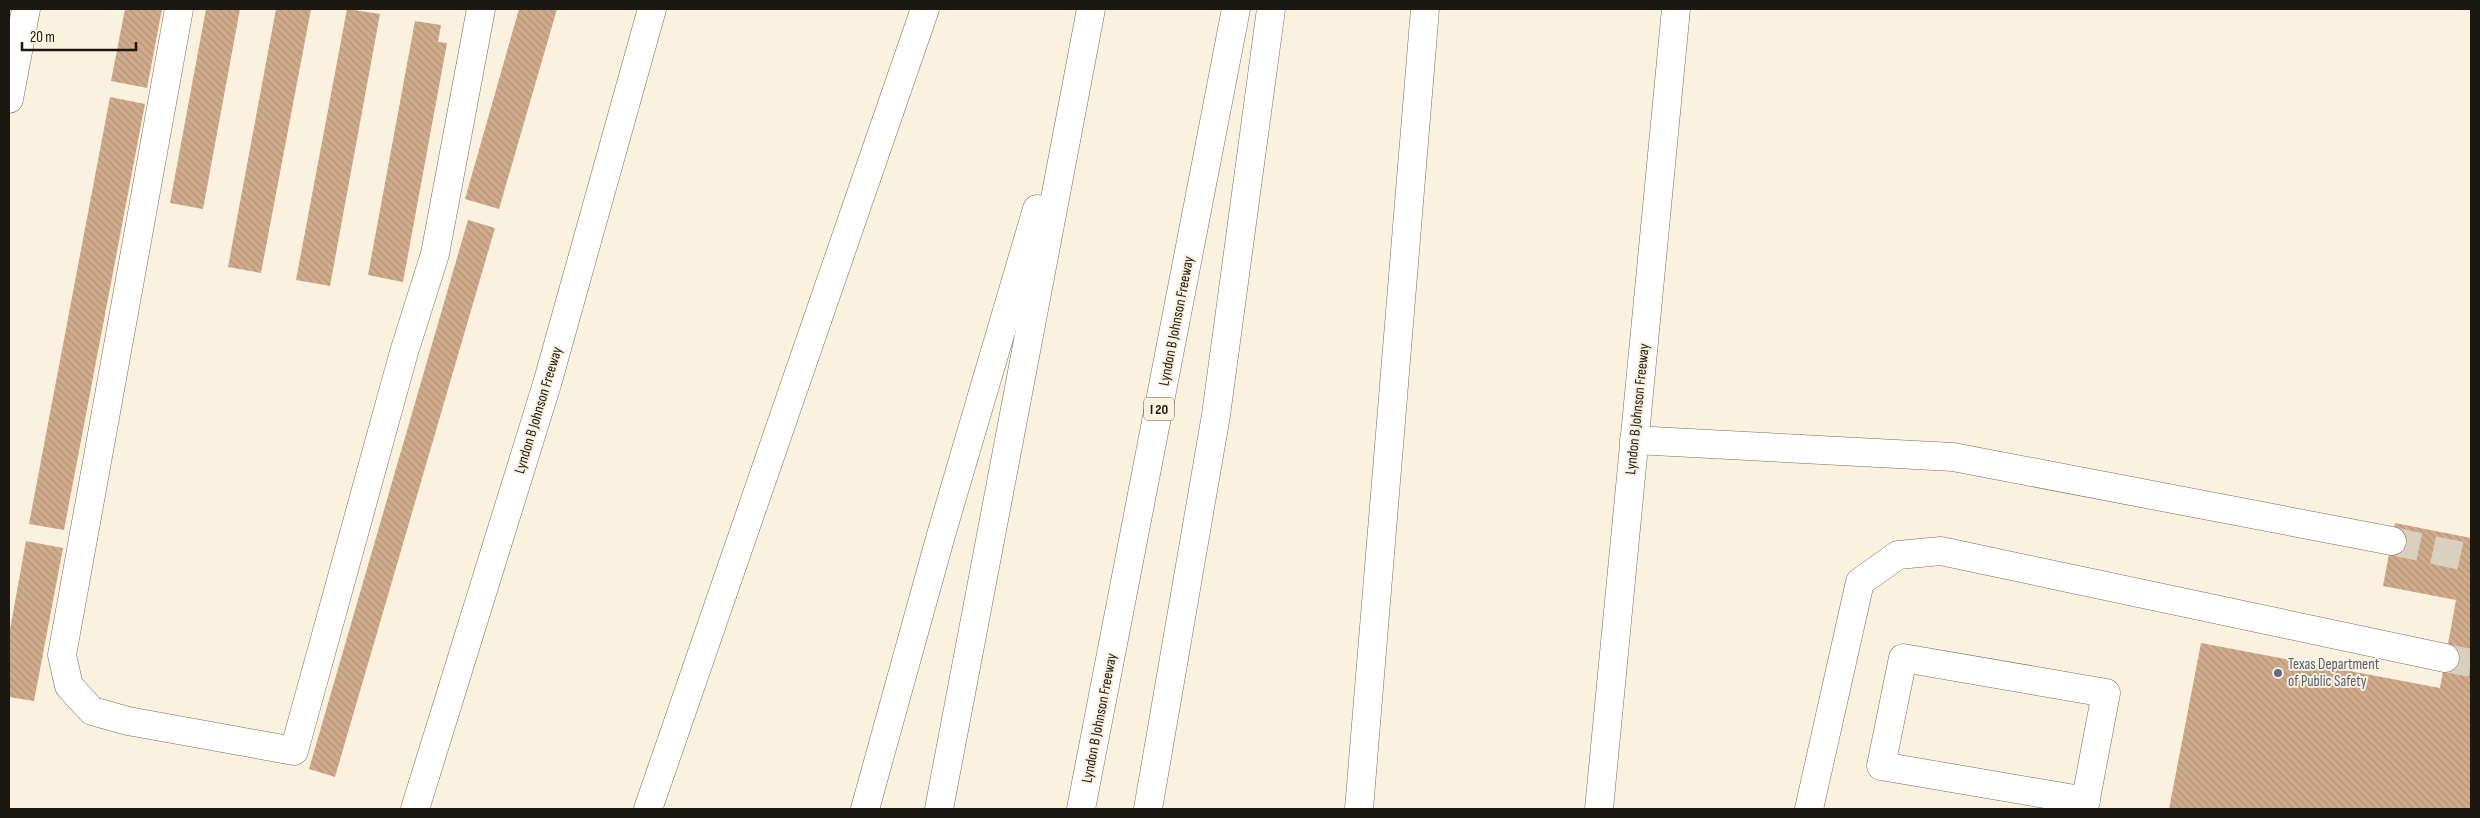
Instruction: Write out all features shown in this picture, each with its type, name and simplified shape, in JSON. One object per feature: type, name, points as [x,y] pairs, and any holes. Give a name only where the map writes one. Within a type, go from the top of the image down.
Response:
[{"type":"main road","points":[[9,100],[26,9]]},
{"type":"main road","points":[[178,9],[62,656],[69,686],[92,711],[128,720],[294,750],[404,352],[435,254],[481,9]]},
{"type":"main road","name":"Lyndon B Johnson Freeway","points":[[415,809],[547,384],[652,9]]},
{"type":"main road","points":[[648,809],[925,9]]},
{"type":"main road","points":[[939,809],[1091,9]]},
{"type":"main road","name":"Lyndon B Johnson Freeway","points":[[1081,809],[1236,9]]},
{"type":"main road","points":[[1148,809],[1216,415],[1271,9]]},
{"type":"main road","points":[[1359,809],[1425,9]]},
{"type":"main road","name":"Lyndon B Johnson Freeway","points":[[1599,809],[1676,9]]},
{"type":"main road","points":[[865,809],[939,544],[1082,56]]},
{"type":"main road","points":[[1634,440],[1953,457],[2392,541]]},
{"type":"main road","points":[[1809,809],[1860,582],[1898,555],[1941,551],[2446,658]]},
{"type":"main road","points":[[1903,658],[2106,693],[2085,805],[1881,766],[1903,658]]},
{"type":"building","points":[[125,9],[162,9],[147,88],[111,81]]},
{"type":"building","points":[[206,9],[240,9],[203,209],[170,203]]},
{"type":"building","points":[[276,9],[311,9],[261,273],[228,267]]},
{"type":"building","points":[[347,9],[380,14],[330,286],[296,280]]},
{"type":"building","points":[[519,9],[557,9],[499,209],[465,199]]},
{"type":"building","points":[[415,21],[441,25],[438,42],[447,43],[403,282],[368,275]]},
{"type":"building","points":[[110,97],[145,104],[64,530],[29,524]]},
{"type":"building","points":[[468,220],[495,228],[335,777],[309,769]]},
{"type":"building","name":"Texas Department of Public Safety","points":[[2395,523],[2471,538],[2471,809],[2169,809],[2201,643],[2440,688],[2456,600],[2383,586]]},
{"type":"building","points":[[26,541],[63,548],[34,701],[9,697],[9,635]]},
{"type":"tunnel","points":[[2392,541],[2471,558]]},
{"type":"tunnel","points":[[2445,658],[2471,663]]},
{"type":"place","name":"Texas Department of Public Safety","points":[[2278,673]]}]
